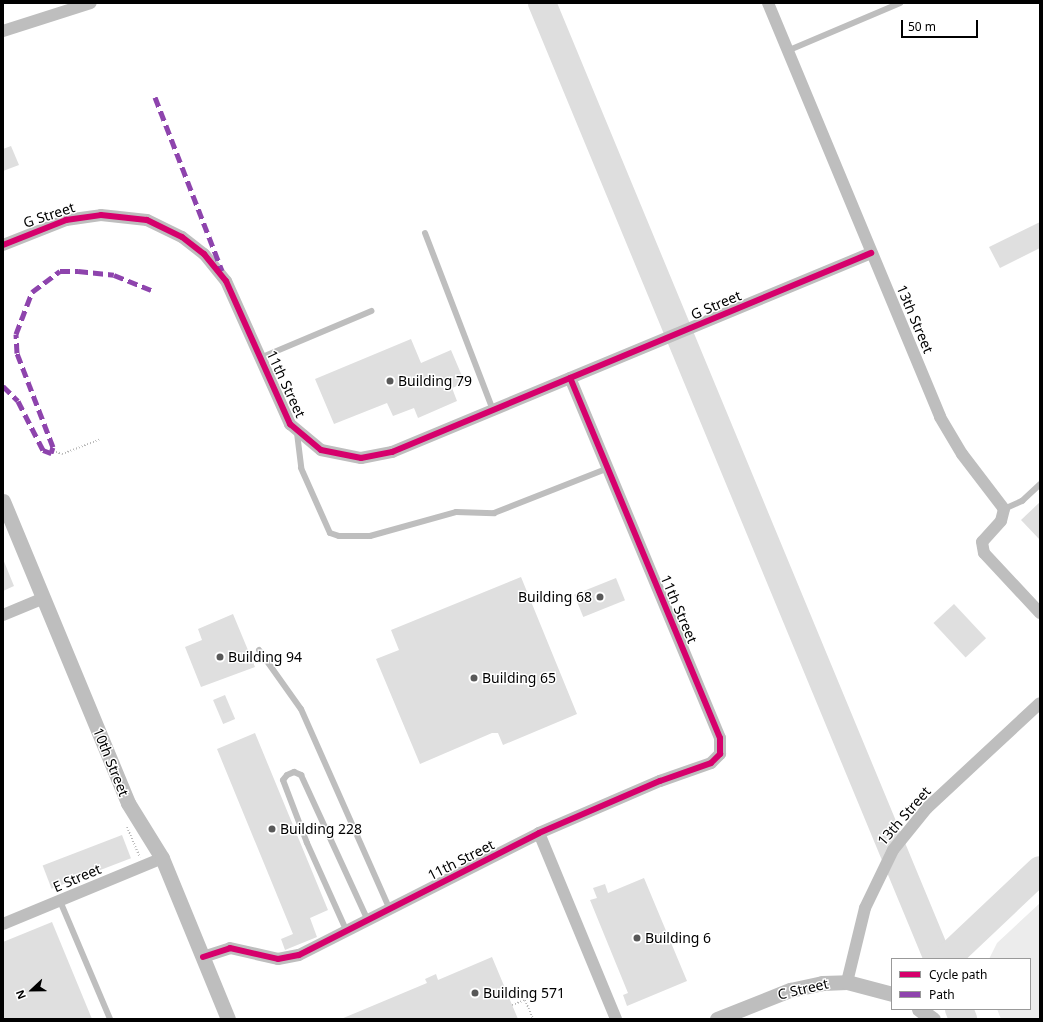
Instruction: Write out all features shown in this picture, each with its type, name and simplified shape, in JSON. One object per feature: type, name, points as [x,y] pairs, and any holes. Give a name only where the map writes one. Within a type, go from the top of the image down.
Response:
[{"type":"street","points":[[3,31],[91,3]]},
{"type":"street","name":"13th Street","points":[[768,3],[940,417],[962,454],[1004,509]]},
{"type":"street","name":"G Street","points":[[3,245],[84,216],[133,217],[182,237],[204,254],[226,281]]},
{"type":"street","points":[[3,255],[25,236]]},
{"type":"street","name":"G Street","points":[[570,378],[871,253]]},
{"type":"street","name":"11th Street","points":[[203,957],[230,948],[284,959],[347,932],[540,833],[660,781],[711,763],[722,749],[720,738],[570,378],[372,457],[336,455],[297,433],[285,416],[226,281]]},
{"type":"street","name":"10th Street","points":[[3,501],[128,803],[162,858],[228,1019]]},
{"type":"street","points":[[1004,509],[1001,521],[984,539],[982,547],[1040,613]]},
{"type":"street","points":[[3,615],[44,598]]},
{"type":"street","name":"13th Street","points":[[847,982],[865,908],[893,850],[927,808],[1040,703]]},
{"type":"street","points":[[540,833],[616,1019]]},
{"type":"street","name":"E Street","points":[[3,924],[162,858]]},
{"type":"street","name":"C Street","points":[[717,1019],[790,990],[847,982],[891,994]]},
{"type":"street","points":[[920,1010],[933,1019]]},
{"type":"lane","points":[[787,51],[888,5],[900,3]]},
{"type":"lane","points":[[425,233],[493,410]]},
{"type":"lane","points":[[260,358],[371,311]]},
{"type":"lane","points":[[297,433],[301,468],[330,533],[339,536],[370,536],[456,512],[494,513],[608,468]]},
{"type":"lane","points":[[1004,509],[1022,501],[1040,484]]},
{"type":"lane","points":[[259,650],[302,709],[390,910]]},
{"type":"lane","points":[[347,932],[307,843],[283,780],[287,775],[301,775],[368,921]]},
{"type":"lane","points":[[60,901],[110,1019]]},
{"type":"path","points":[[53,451],[62,454],[100,440]]},
{"type":"path","points":[[512,1006],[525,1000],[533,1019]]},
{"type":"shaded area","points":[[1040,903],[1040,1019],[1001,1019],[997,1010],[1031,1010],[1031,958],[990,958],[997,943]]},
{"type":"building","points":[[11,146],[19,165],[3,171],[3,149]]},
{"type":"building","points":[[1040,222],[1040,248],[1000,268],[989,247]]},
{"type":"building","name":"Building 79","points":[[411,339],[421,363],[451,350],[465,383],[452,388],[457,401],[418,418],[414,408],[393,416],[387,403],[334,424],[315,379]]},
{"type":"building","points":[[1040,502],[1040,540],[1021,520]]},
{"type":"building","points":[[3,559],[14,586],[3,591]]},
{"type":"building","name":"Building 65","points":[[521,577],[577,714],[503,745],[498,733],[492,733],[420,764],[376,659],[399,650],[391,630]]},
{"type":"building","name":"Building 68","points":[[616,578],[625,600],[583,617],[574,595]]},
{"type":"building","points":[[954,604],[986,638],[966,657],[934,623]]},
{"type":"building","name":"Building 94","points":[[233,614],[255,667],[201,687],[185,647],[202,640],[198,629]]},
{"type":"building","points":[[225,695],[235,719],[223,724],[213,700]]},
{"type":"building","name":"Building 228","points":[[255,733],[328,910],[310,918],[317,937],[285,950],[281,939],[293,934],[217,749]]},
{"type":"building","points":[[122,835],[131,858],[52,889],[43,865]]},
{"type":"building","name":"Building 6","points":[[644,878],[687,981],[627,1006],[623,995],[628,993],[590,900],[597,898],[593,888],[605,884],[608,893]]},
{"type":"building","points":[[52,922],[92,1019],[3,1019],[3,942]]},
{"type":"building","points":[[492,957],[518,1019],[341,1019],[427,983],[425,979],[436,974],[438,980]]},
{"type":"taxiway","points":[[542,3],[938,958]]},
{"type":"taxiway","points":[[947,958],[1040,870]]},
{"type":"taxiway","points":[[959,1010],[963,1019]]},
{"type":"marked path","points":[[155,97],[222,271]]},
{"type":"marked path","points":[[3,386],[18,401],[43,450],[51,453],[53,447],[17,353],[16,334],[32,292],[60,271],[78,271],[114,275],[151,290]]},
{"type":"cycle path","points":[[3,245],[66,220],[101,215],[147,220],[182,237],[204,254],[226,281],[290,424],[321,450],[361,458],[392,452],[871,253]]},
{"type":"cycle path","points":[[203,957],[230,948],[278,959],[299,955],[539,833],[660,781],[711,763],[720,754],[720,738],[570,378]]},
{"type":"place","name":"Building 79","points":[[390,381]]},
{"type":"place","name":"Building 68","points":[[600,597]]},
{"type":"place","name":"Building 94","points":[[220,657]]},
{"type":"place","name":"Building 65","points":[[474,678]]},
{"type":"place","name":"Building 228","points":[[272,829]]},
{"type":"place","name":"Building 6","points":[[637,938]]},
{"type":"place","name":"Building 571","points":[[475,993]]}]
